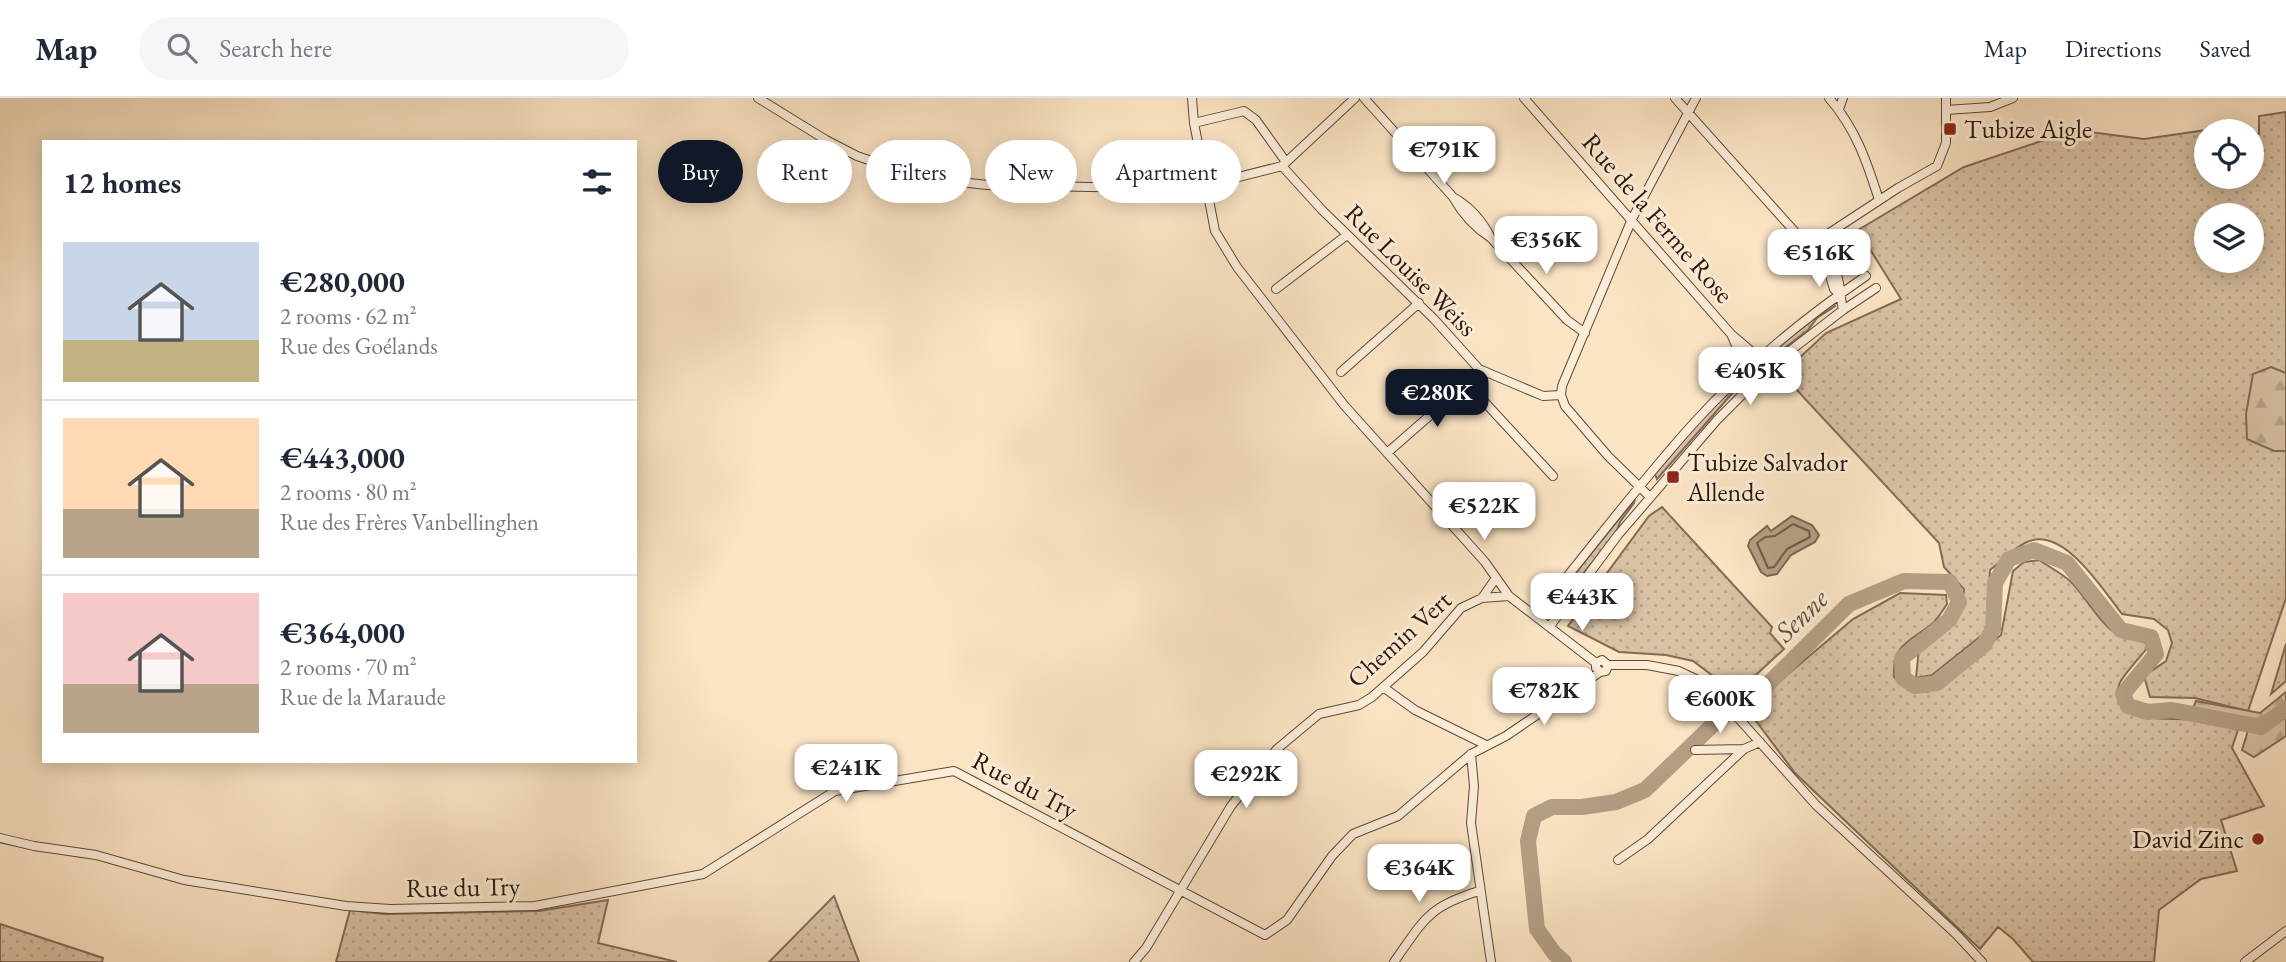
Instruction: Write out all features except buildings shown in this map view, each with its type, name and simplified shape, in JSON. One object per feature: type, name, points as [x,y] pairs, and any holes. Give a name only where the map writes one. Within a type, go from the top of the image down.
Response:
[{"type":"street","points":[[758,98],[826,141],[857,156],[892,168],[934,179],[987,185],[1091,187]]},
{"type":"street","points":[[1192,98],[1198,140]]},
{"type":"street","points":[[1241,176],[1284,164],[1355,98]]},
{"type":"street","points":[[1364,98],[1453,197],[1466,204],[1483,222],[1491,237],[1567,320],[1586,333]]},
{"type":"street","name":"Rue de la Ferme Rose","points":[[1524,98],[1731,334],[1751,351],[1752,364],[1759,376]]},
{"type":"street","points":[[1675,98],[1828,269],[1843,310]]},
{"type":"street","points":[[1650,497],[1608,456],[1565,405],[1561,395],[1562,386],[1632,219],[1696,98]]},
{"type":"street","points":[[1829,98],[1855,133],[1864,151],[1879,200]]},
{"type":"street","points":[[1839,109],[1843,98]]},
{"type":"street","points":[[1808,247],[1937,166],[1946,143],[1946,98]]},
{"type":"street","points":[[1946,110],[1990,107],[2013,98]]},
{"type":"street","name":"Rue Louise Weiss","points":[[1195,123],[1244,111],[1256,120],[1284,164],[1348,235],[1419,303],[1479,369],[1543,396],[1561,395]]},
{"type":"street","points":[[1209,203],[1215,231],[1226,252],[1344,405],[1509,596],[1596,663],[1600,672],[1606,671],[1608,665]]},
{"type":"street","points":[[1276,289],[1348,235]]},
{"type":"street","points":[[1536,615],[1692,425],[1752,364],[1839,294],[1866,276]]},
{"type":"street","points":[[1550,626],[1618,535],[1717,420],[1759,376],[1843,310],[1877,288]]},
{"type":"street","points":[[1341,372],[1419,303]]},
{"type":"street","points":[[1387,453],[1467,383],[1553,476]]},
{"type":"street","name":"Chemin Vert","points":[[1482,598],[1496,578]]},
{"type":"street","name":"Chemin Vert","points":[[1134,962],[1146,948],[1230,806],[1276,749],[1319,714],[1359,705],[1383,687],[1423,652],[1461,608],[1482,598],[1509,596]]},
{"type":"street","points":[[1596,663],[1602,660],[1608,665],[1647,665],[1679,671],[1702,682],[1723,701],[1816,805],[1956,934],[1982,962]]},
{"type":"street","name":"Rue du Try","points":[[0,838],[96,855],[184,880],[346,906],[390,909],[535,906],[703,873],[835,791],[954,771],[1265,935],[1287,920],[1332,856],[1353,834],[1398,816],[1471,754],[1506,736],[1600,672]]},
{"type":"street","points":[[1383,687],[1415,710],[1486,745]]},
{"type":"street","points":[[1618,860],[1648,839],[1744,749],[1760,742]]},
{"type":"street","points":[[1695,750],[1744,749]]},
{"type":"street","points":[[1471,754],[1474,786],[1471,823],[1490,962]]},
{"type":"street","points":[[1394,962],[1433,910],[1479,891]]},
{"type":"street","points":[[2249,961],[2286,931]]},
{"type":"green space","points":[[2286,112],[2286,598],[2248,711],[2195,698],[2150,697],[2144,676],[2166,661],[2172,643],[2168,630],[2154,619],[2122,614],[2093,576],[2067,550],[2053,542],[2039,539],[2020,546],[1990,570],[1987,631],[1932,675],[1916,678],[1919,648],[1961,613],[1964,589],[1944,567],[1939,543],[1782,374],[1826,333],[1901,299],[1858,230],[1964,167],[2074,130],[2144,139],[2194,132],[2194,189],[2264,189],[2264,119],[2259,119],[2259,116]]},
{"type":"green space","points":[[1834,303],[1835,306],[1817,318],[1808,330],[1761,365],[1760,360]]},
{"type":"green space","points":[[2271,367],[2286,373],[2286,451],[2274,451],[2247,439],[2246,414],[2253,374]]},
{"type":"green space","points":[[1749,370],[1750,373],[1657,479],[1655,474],[1699,422]]},
{"type":"green space","points":[[1635,499],[1616,533],[1554,610],[1550,610],[1549,606]]},
{"type":"green space","points":[[1662,507],[1772,627],[1770,633],[1784,649],[1733,696],[1693,661],[1666,655],[1619,652],[1568,626],[1649,516]]},
{"type":"green space","points":[[2039,560],[2071,582],[2109,628],[2128,638],[2139,639],[2149,646],[2119,685],[2118,698],[2123,708],[2146,717],[2205,721],[2238,730],[2232,748],[2264,806],[2221,820],[2237,871],[2201,879],[2159,910],[2154,962],[2033,962],[2013,939],[1998,927],[1980,949],[1795,773],[1747,709],[1853,619],[1900,593],[1946,595],[1947,604],[1939,616],[1905,643],[1896,656],[1894,665],[1894,677],[1904,685],[1928,692],[2001,635],[2013,571],[2024,562]]},
{"type":"green space","points":[[2286,644],[2286,681],[2271,694]]},
{"type":"green space","points":[[2286,692],[2286,736],[2254,757],[2242,750],[2251,721],[2193,708],[2196,701],[2260,713]]},
{"type":"green space","points":[[834,896],[859,962],[769,962]]},
{"type":"green space","points":[[608,900],[598,943],[677,962],[336,962],[350,910],[384,914],[539,911]]},
{"type":"green space","points":[[0,924],[103,958],[102,962],[0,962]]},
{"type":"water","points":[[1792,516],[1812,525],[1819,535],[1815,542],[1791,555],[1777,574],[1767,576],[1761,572],[1748,546],[1750,540],[1767,526],[1771,531]]},
{"type":"waterway","name":"Senne","points":[[1564,962],[1537,929],[1528,841],[1534,816],[1552,807],[1582,807],[1616,802],[1645,790],[1719,719],[1760,692],[1849,604],[1904,581],[1950,582],[1959,602],[1949,620],[1902,658],[1903,678],[1915,686],[1937,683],[1984,645],[1993,629],[1995,583],[2009,559],[2034,550],[2067,563],[2121,630],[2151,637],[2156,654],[2123,694],[2128,706],[2148,712],[2172,710],[2261,727],[2286,709]]},
{"type":"place","name":"Tubize Aigle","points":[[1950,129]]},
{"type":"place","name":"Tubize Salvador Allende","points":[[1673,477]]},
{"type":"place","name":"David Zinc","points":[[2258,839]]}]
